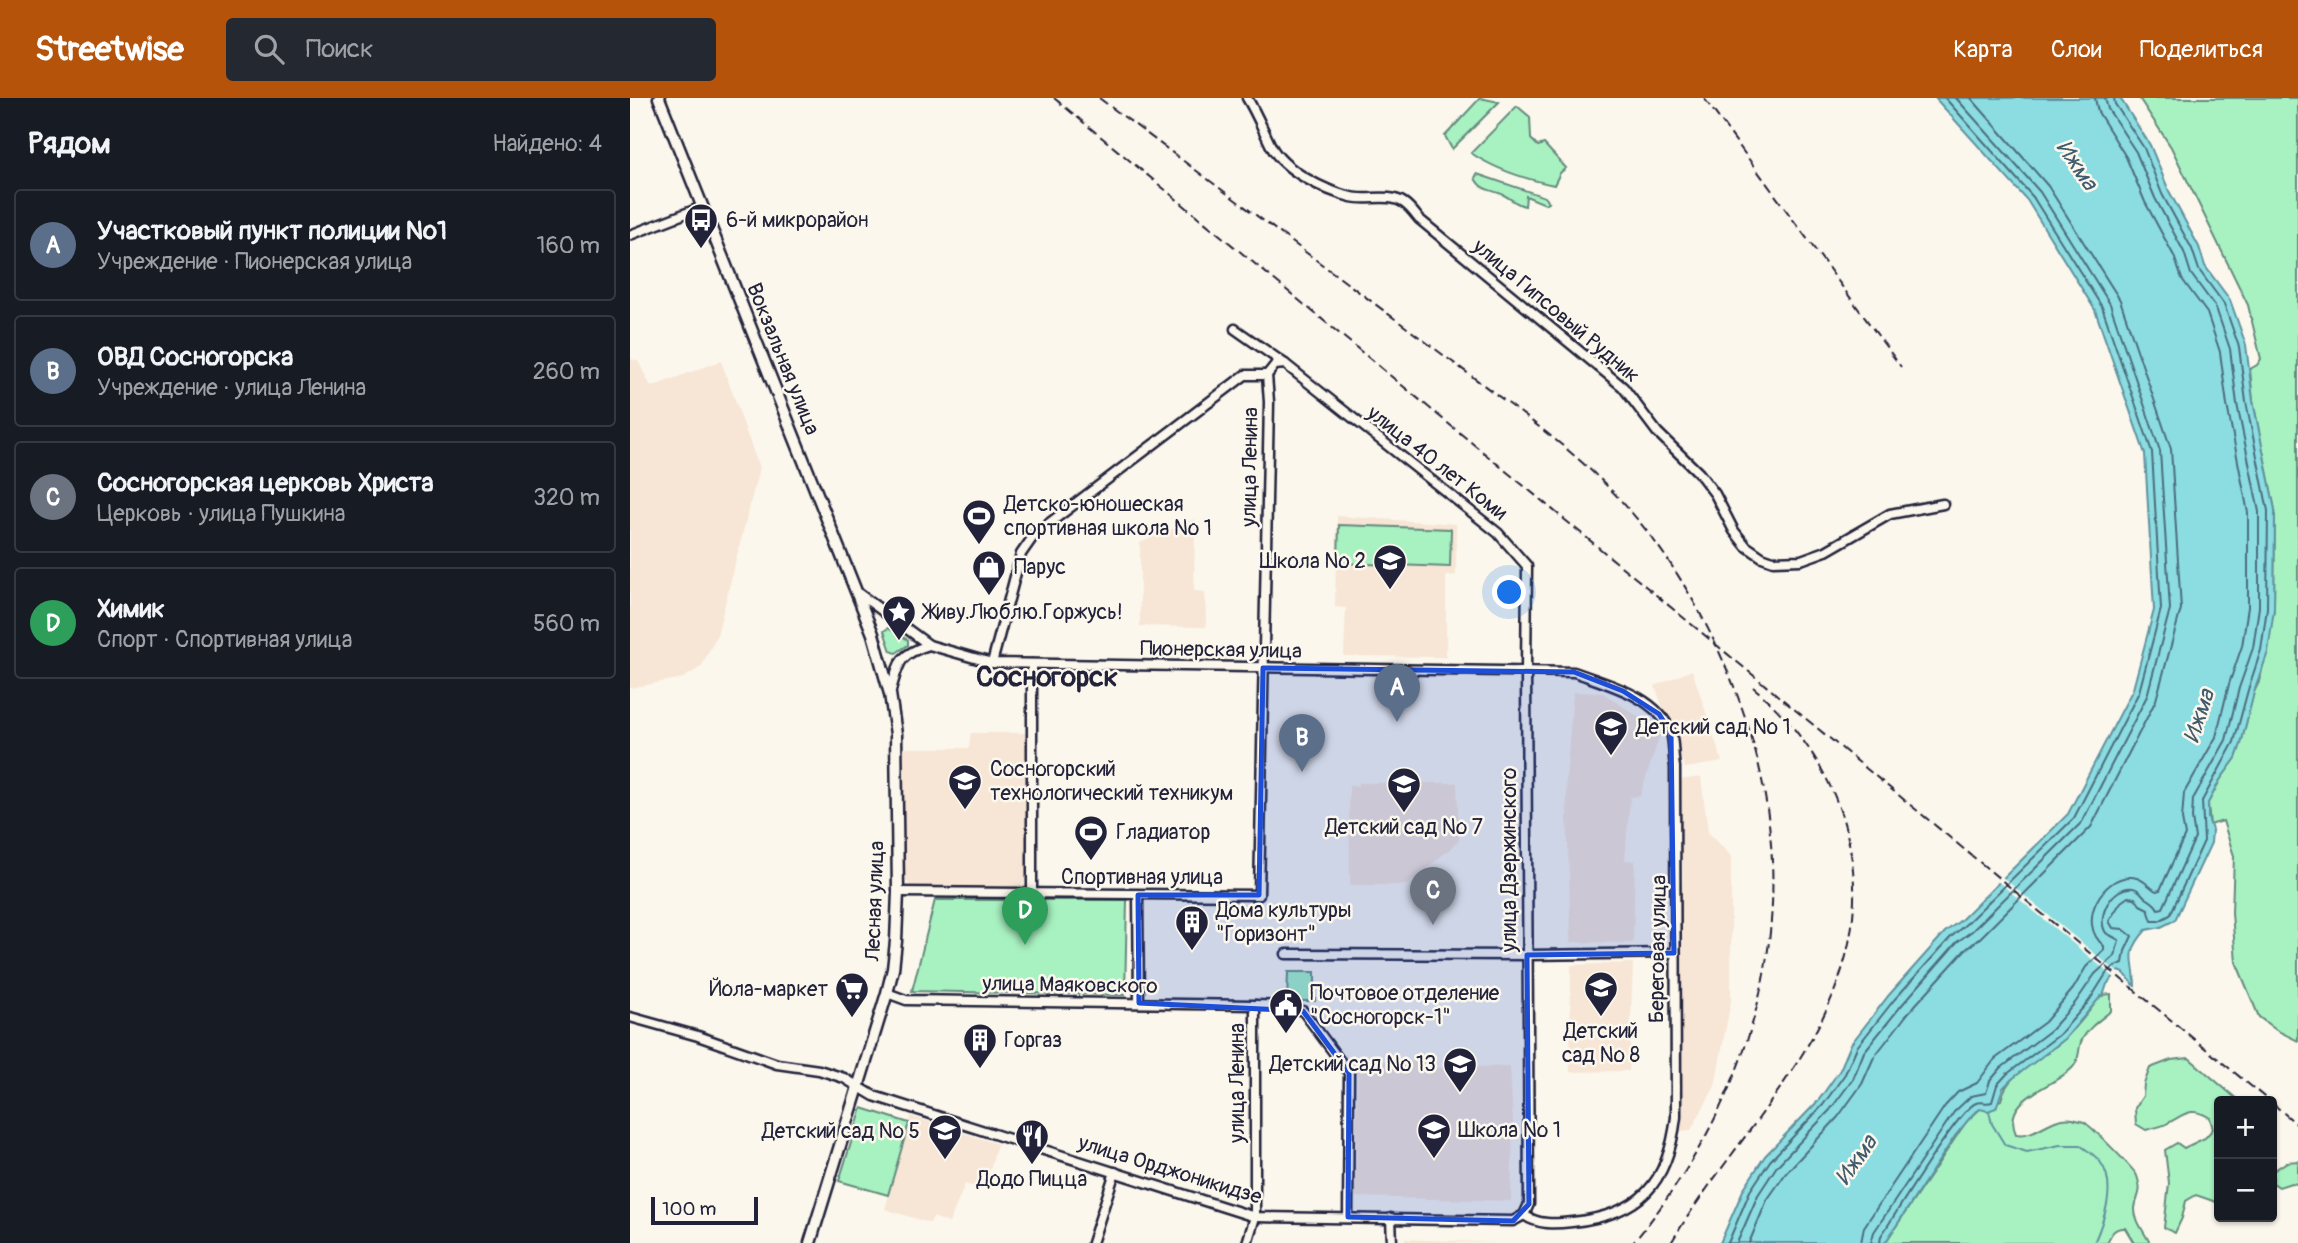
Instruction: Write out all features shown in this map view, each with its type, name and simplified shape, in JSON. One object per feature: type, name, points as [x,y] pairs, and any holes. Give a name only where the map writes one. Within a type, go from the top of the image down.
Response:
[{"type":"main road","name":"Вокзальная улица","points":[[659,98],[873,634]]},
{"type":"main road","name":"Лесная улица","points":[[810,1243],[887,993],[896,941],[898,892],[895,734],[890,694],[873,634]]},
{"type":"street","name":"улица Гипсовый Рудник","points":[[1247,98],[1261,121],[1272,148],[1286,164],[1302,176],[1352,197],[1386,198],[1404,203],[1419,219],[1623,387],[1657,432],[1699,473],[1746,546],[1762,557],[1773,561],[1801,559],[1826,551],[1890,514],[1943,504]]},
{"type":"street","points":[[630,236],[702,207]]},
{"type":"street","name":"улица 40 лет Коми","points":[[1235,330],[1285,365],[1498,533],[1527,566],[1526,672]]},
{"type":"street","points":[[992,663],[1021,554],[1035,534],[1245,375],[1267,375],[1275,365],[1285,365]]},
{"type":"street","name":"улица Ленина","points":[[1259,895],[1269,402],[1267,375]]},
{"type":"street","name":"Пионерская улица","points":[[853,589],[929,645],[992,663],[1526,672]]},
{"type":"street","points":[[890,694],[898,666],[909,652],[929,645]]},
{"type":"street","points":[[1032,664],[1032,894]]},
{"type":"street","name":"Береговая улица","points":[[1524,1215],[1534,1222],[1562,1223],[1614,1214],[1637,1200],[1653,1184],[1664,1167],[1673,1144],[1676,1117],[1675,767],[1671,733],[1659,713],[1623,691],[1574,672],[1526,672]]},
{"type":"street","name":"улица Дзержинского","points":[[1524,1215],[1529,1204],[1526,672]]},
{"type":"street","name":"Спортивная улица","points":[[898,892],[1259,895]]},
{"type":"street","points":[[1138,895],[1139,1003]]},
{"type":"street","points":[[1286,954],[1527,956],[1674,953]]},
{"type":"street","name":"улица Маяковского","points":[[887,993],[905,1000],[1255,1005],[1285,1006],[1303,1011],[1349,1073],[1348,1217]]},
{"type":"street","name":"улица Ленина","points":[[1247,1243],[1255,1217],[1255,1005]]},
{"type":"street","name":"улица Орджоникидзе","points":[[630,1017],[698,1036],[777,1064],[819,1070],[844,1078],[874,1096],[1255,1217],[1513,1221],[1524,1215]]},
{"type":"street","points":[[1092,1243],[1115,1172]]},
{"type":"street","points":[[1391,1218],[1392,1243]]},
{"type":"highlighted area","points":[[1263,668],[1574,672],[1623,691],[1659,714],[1671,733],[1674,953],[1527,955],[1529,1204],[1513,1221],[1348,1217],[1349,1073],[1303,1011],[1139,1003],[1138,895],[1259,895]]},
{"type":"shaded area","points":[[630,359],[638,361],[651,387],[721,361],[759,468],[717,635],[701,667],[683,678],[630,688]]},
{"type":"shaded area","name":"Школа № 2","points":[[1337,516],[1456,524],[1456,575],[1446,576],[1446,657],[1344,656],[1346,608],[1335,607]]},
{"type":"shaded area","points":[[1195,519],[1194,591],[1205,592],[1206,627],[1140,626],[1140,543]]},
{"type":"shaded area","points":[[1692,670],[1722,762],[1685,768],[1655,686]]},
{"type":"shaded area","name":"Детский сад № 1","points":[[1573,692],[1603,693],[1661,732],[1640,796],[1630,797],[1625,860],[1635,861],[1633,943],[1571,942],[1566,781]]},
{"type":"shaded area","name":"Сосногорский технологический техникум","points":[[971,733],[1029,733],[1027,880],[1016,889],[910,886],[902,874],[902,748],[969,748]]},
{"type":"shaded area","points":[[1701,777],[1708,832],[1731,856],[1731,1000],[1715,1086],[1691,1130],[1679,1131],[1678,960],[1683,877],[1680,780]]},
{"type":"shaded area","name":"Детский сад № 7","points":[[1359,783],[1457,783],[1459,841],[1407,885],[1350,885],[1349,786],[1358,786]]},
{"type":"shaded area","name":"Детский сад № 8","points":[[1633,963],[1629,1071],[1570,1072],[1571,965]]},
{"type":"shaded area","name":"Школа № 1","points":[[1358,1060],[1409,1061],[1440,1068],[1510,1066],[1513,1122],[1511,1201],[1355,1197]]},
{"type":"shaded area","name":"Детский сад № 5","points":[[911,1116],[997,1144],[987,1180],[984,1179],[981,1189],[965,1184],[949,1223],[933,1217],[930,1223],[885,1209]]},
{"type":"shaded area","points":[[1405,1239],[1500,1243],[1404,1243]]},
{"type":"green space","points":[[1480,98],[1499,102],[1452,149],[1445,136]]},
{"type":"green space","points":[[2139,98],[2298,98],[2298,1041],[2276,1030],[2259,1017],[2236,962],[2232,913],[2234,856],[2223,821],[2210,825],[2208,803],[2236,758],[2241,744],[2254,692],[2260,680],[2274,609],[2275,510],[2253,401],[2250,369],[2261,359],[2248,305],[2171,147]]},
{"type":"green space","points":[[1517,106],[1530,117],[1531,139],[1538,146],[1544,144],[1566,168],[1554,185],[1511,173],[1471,153]]},
{"type":"green space","points":[[1477,174],[1545,197],[1549,202],[1545,204],[1526,196],[1525,206],[1521,205],[1503,194],[1482,187],[1475,178]]},
{"type":"green space","points":[[1339,525],[1451,529],[1450,567],[1338,563]]},
{"type":"green space","points":[[888,628],[908,640],[908,645],[896,653],[891,651],[884,631]]},
{"type":"green space","points":[[935,900],[1127,900],[1125,995],[912,991]]},
{"type":"green space","points":[[1288,972],[1315,972],[1315,1001],[1287,1001]]},
{"type":"green space","points":[[2111,994],[2111,1011],[2084,1037],[2075,1064],[2065,1074],[2023,1102],[2013,1121],[2016,1134],[2030,1133],[2065,1119],[2082,1121],[2088,1125],[2135,1172],[2140,1190],[2135,1213],[2150,1243],[2134,1243],[2125,1228],[2121,1228],[2113,1232],[2107,1243],[1885,1243],[1966,1122],[1980,1109],[2001,1100],[2010,1081],[2018,1073],[2062,1041],[2101,995]]},
{"type":"green space","points":[[2189,1058],[2233,1096],[2214,1096],[2214,1201],[2196,1195],[2186,1201],[2175,1233],[2164,1228],[2169,1183],[2165,1150],[2177,1143],[2184,1148],[2205,1138],[2213,1129],[2210,1118],[2198,1112],[2184,1114],[2163,1126],[2146,1130],[2136,1124],[2135,1108],[2143,1096],[2150,1068],[2171,1060]]},
{"type":"green space","points":[[862,1108],[909,1123],[888,1195],[839,1181]]},
{"type":"green space","points":[[2298,1161],[2298,1184],[2279,1187],[2277,1168],[2287,1162]]},
{"type":"water","name":"Ижма","points":[[1935,98],[2120,98],[2150,145],[2169,191],[2199,247],[2205,266],[2230,300],[2246,345],[2253,401],[2275,510],[2274,609],[2268,652],[2236,758],[2208,803],[2211,843],[2175,920],[2146,930],[2139,938],[2132,957],[2135,986],[2119,971],[2107,984],[2103,996],[2065,1039],[2003,1088],[1996,1108],[1988,1111],[1980,1109],[1973,1114],[1955,1136],[1885,1243],[1720,1243],[1744,1188],[1765,1156],[1818,1101],[1840,1070],[1851,1044],[1889,995],[1945,932],[1961,920],[2068,814],[2133,689],[2154,610],[2145,454],[2095,310],[2027,200]]},
{"type":"pier","points":[[2001,876],[2122,976],[2116,979],[1996,880]]},
{"type":"waterway","points":[[1989,1111],[1992,1124],[2005,1145],[2027,1152],[2060,1145],[2080,1145],[2099,1160],[2106,1172],[2108,1192],[2105,1214],[2094,1243]]},
{"type":"railway","points":[[1054,98],[2263,1096]]},
{"type":"railway","points":[[1099,98],[1517,410],[1577,458],[1605,484],[1646,530],[1684,585],[1716,645],[1753,742],[1768,818],[1772,893],[1765,967],[1747,1039],[1719,1110],[1681,1178],[1633,1243]]},
{"type":"railway","points":[[1704,98],[1901,367]]},
{"type":"railway","points":[[1671,1243],[1801,1056],[1827,1008],[1846,957],[1854,902],[1849,843],[1843,820],[1826,777],[1814,757],[1786,720],[1753,687]]},
{"type":"railway","points":[[2277,1107],[2298,1125]]},
{"type":"place","name":"6-й микрорайон","points":[[701,250]]},
{"type":"place","name":"Детско-юношеская спортивная школа № 1","points":[[979,546]]},
{"type":"place","name":"Школа № 2","points":[[1390,591]]},
{"type":"place","name":"Парус","points":[[989,597]]},
{"type":"place","name":"Живу.Люблю.Горжусь!","points":[[899,642]]},
{"type":"place","name":"Участковый пункт полиции №1","points":[[1397,722]]},
{"type":"place","name":"Детский сад № 1","points":[[1611,757]]},
{"type":"place","name":"ОВД Сосногорска","points":[[1302,772]]},
{"type":"place","name":"Сосногорский технологический техникум","points":[[965,811]]},
{"type":"place","name":"Детский сад № 7","points":[[1404,814]]},
{"type":"place","name":"Гладиатор","points":[[1091,862]]},
{"type":"place","name":"Сосногорская церковь Христа","points":[[1433,925]]},
{"type":"place","name":"Химик","points":[[1025,945]]},
{"type":"place","name":"Дома культуры \"Горизонт\"","points":[[1192,952]]},
{"type":"place","name":"Детский сад № 8","points":[[1601,1018]]},
{"type":"place","name":"Йола-маркет","points":[[852,1019]]},
{"type":"place","name":"Почтовое отделение \"Сосногорск-1\"","points":[[1286,1035]]},
{"type":"place","name":"Горгаз","points":[[980,1070]]},
{"type":"place","name":"Детский сад № 13","points":[[1460,1094]]},
{"type":"place","name":"Школа № 1","points":[[1434,1160]]},
{"type":"place","name":"Детский сад № 5","points":[[945,1161]]},
{"type":"place","name":"Додо Пицца","points":[[1032,1166]]},
{"type":"district","name":"Сосногорск","points":[[1047,677]]}]
